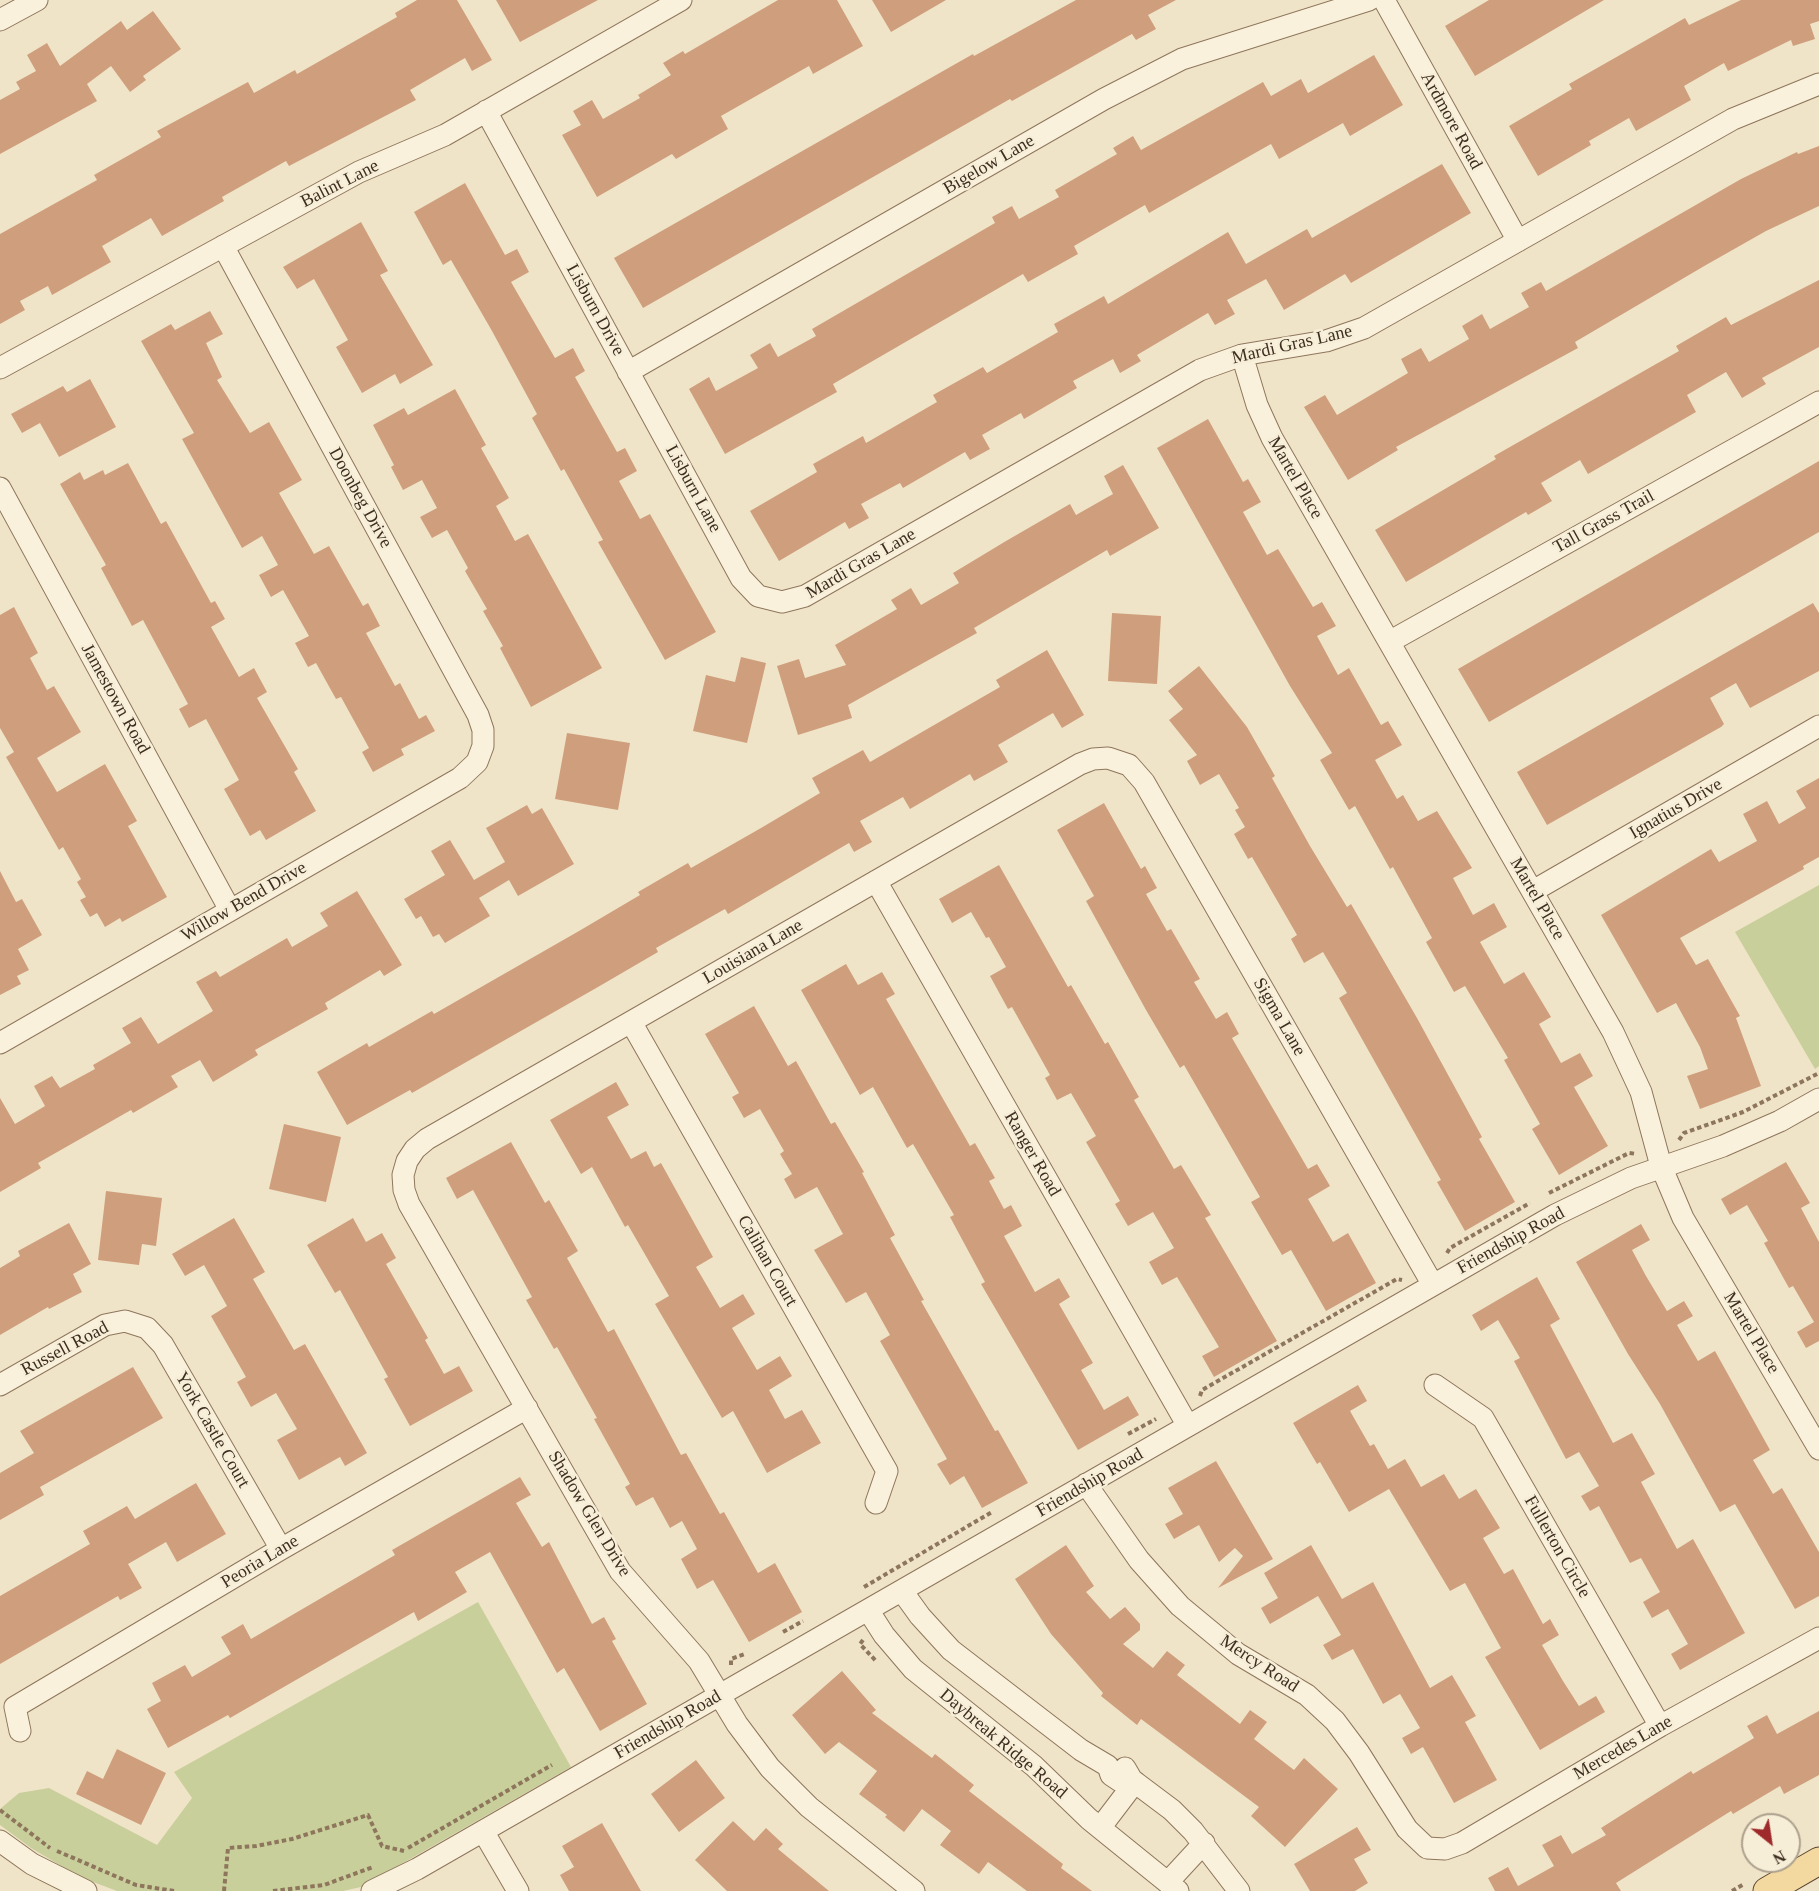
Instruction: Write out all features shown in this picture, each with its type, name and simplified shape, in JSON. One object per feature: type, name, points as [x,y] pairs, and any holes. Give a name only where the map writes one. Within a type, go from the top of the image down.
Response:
[{"type":"main road","points":[[1767,1891],[1819,1861]]},
{"type":"street","points":[[0,20],[37,0]]},
{"type":"street","name":"Balint Lane","points":[[0,368],[358,172],[430,143],[681,0]]},
{"type":"street","name":"Bigelow Lane","points":[[628,372],[1104,99],[1172,64],[1369,0]]},
{"type":"street","name":"Ardmore Road","points":[[1384,0],[1518,241]]},
{"type":"street","name":"Mardi Gras Lane","points":[[766,599],[782,602],[806,596],[1184,378],[1242,355],[1326,341],[1364,328],[1733,119],[1819,84]]},
{"type":"street","name":"Lisburn Drive","points":[[486,111],[628,372]]},
{"type":"street","name":"Doonbeg Drive","points":[[223,246],[478,715],[483,730],[480,754]]},
{"type":"street","name":"Martel Place","points":[[1242,355],[1251,388],[1268,430],[1613,1032],[1641,1092],[1661,1166],[1683,1218],[1819,1449]]},
{"type":"street","name":"Lisburn Lane","points":[[628,372],[741,578],[751,591],[766,599]]},
{"type":"street","name":"Tall Grass Trail","points":[[1389,642],[1819,402]]},
{"type":"street","name":"Jamestown Road","points":[[0,488],[230,910]]},
{"type":"street","name":"Ignatius Drive","points":[[1533,891],[1819,726]]},
{"type":"street","name":"Willow Bend Drive","points":[[0,1042],[460,778],[472,768],[480,754]]},
{"type":"street","name":"Louisiana Lane","points":[[405,1168],[420,1143],[1080,764],[1101,758],[1115,759]]},
{"type":"street","name":"Sigma Lane","points":[[1115,759],[1134,770],[1144,782],[1433,1285]]},
{"type":"street","name":"Ranger Road","points":[[876,881],[1188,1426]]},
{"type":"street","name":"Calihan Court","points":[[631,1022],[887,1471],[876,1503]]},
{"type":"street","name":"Friendship Road","points":[[372,1891],[417,1869],[1555,1215],[1661,1166],[1723,1146],[1780,1121],[1819,1099]]},
{"type":"street","name":"Shadow Glen Drive","points":[[405,1168],[403,1183],[409,1204],[621,1571],[699,1661],[753,1747],[789,1788],[830,1825],[914,1891]]},
{"type":"street","name":"Russell Road","points":[[0,1385],[105,1325],[132,1322]]},
{"type":"street","name":"York Castle Court","points":[[132,1322],[153,1332],[163,1345],[281,1549]]},
{"type":"street","name":"Fullerton Circle","points":[[1435,1385],[1482,1418],[1660,1726]]},
{"type":"street","name":"Peoria Lane","points":[[20,1731],[15,1707],[281,1549],[527,1408]]},
{"type":"street","name":"Mercy Road","points":[[1086,1484],[1139,1560],[1180,1606],[1238,1654],[1307,1695],[1335,1721],[1359,1753],[1407,1830],[1427,1848]]},
{"type":"street","points":[[902,1591],[920,1616],[951,1650],[1081,1750],[1108,1766],[1111,1775],[1120,1780],[1134,1781],[1172,1810],[1204,1843],[1239,1891]]},
{"type":"street","name":"Daybreak Ridge Road","points":[[868,1610],[884,1635],[913,1668],[1034,1766],[1100,1828],[1173,1887]]},
{"type":"street","name":"Mercedes Lane","points":[[1427,1848],[1445,1849],[1462,1843],[1660,1726],[1819,1638]]},
{"type":"street","points":[[1100,1828],[1134,1781]]},
{"type":"street","points":[[483,1831],[518,1891]]},
{"type":"street","points":[[0,1841],[32,1864],[86,1891]]},
{"type":"street","points":[[1173,1887],[1204,1843]]},
{"type":"path","points":[[1678,1141],[1684,1133],[1743,1112],[1819,1073]]},
{"type":"path","points":[[1200,1396],[1202,1390],[1396,1279],[1406,1280]]},
{"type":"path","points":[[398,1856],[562,1759]]},
{"type":"path","points":[[0,1809],[49,1848],[136,1885],[174,1891]]},
{"type":"path","points":[[224,1891],[228,1848],[256,1846],[292,1839],[368,1815],[381,1846],[404,1851]]},
{"type":"path","points":[[273,1891],[324,1886],[367,1867],[381,1866]]},
{"type":"green space","points":[[1819,885],[1819,1066],[1815,1069],[1735,932]]},
{"type":"green space","points":[[478,1602],[571,1767],[361,1887],[343,1891],[117,1891],[80,1877],[31,1848],[0,1825],[0,1809],[19,1793],[49,1788],[157,1845],[192,1798],[174,1772]]},
{"type":"building","points":[[417,0],[457,0],[492,60],[472,71],[465,58],[410,90],[416,100],[289,166],[286,161],[222,197],[224,201],[162,236],[151,218],[102,246],[111,262],[52,295],[48,286],[20,301],[25,310],[0,324],[0,234],[97,180],[94,175],[161,137],[157,131],[248,82],[254,93],[295,70],[297,74],[397,17],[395,13]]},
{"type":"building","points":[[496,0],[598,0],[520,42]]},
{"type":"building","points":[[778,0],[837,0],[863,46],[813,74],[809,66],[721,116],[728,129],[676,159],[672,154],[597,197],[562,135],[581,125],[573,111],[592,100],[603,119],[640,98],[638,95],[671,75],[663,63],[683,51],[685,54]]},
{"type":"building","points":[[872,0],[946,0],[891,32]]},
{"type":"building","points":[[1076,0],[1176,0],[1148,15],[1156,29],[1136,40],[1132,34],[1012,101],[1010,99],[643,308],[614,258],[973,54],[974,56]]},
{"type":"building","points":[[1489,0],[1604,0],[1475,76],[1445,26]]},
{"type":"building","points":[[1741,0],[1819,0],[1819,21],[1810,24],[1815,39],[1793,46],[1791,40],[1728,71],[1724,63],[1684,86],[1691,100],[1636,131],[1629,118],[1589,141],[1591,145],[1538,176],[1509,126],[1572,89],[1569,84],[1685,18],[1689,25]]},
{"type":"building","points":[[153,11],[181,49],[143,76],[146,80],[130,92],[111,66],[87,84],[97,101],[0,154],[0,100],[20,89],[16,82],[36,71],[27,55],[47,43],[60,66],[121,21],[127,30]]},
{"type":"building","points":[[1374,55],[1403,105],[1350,136],[1343,123],[1279,159],[1271,144],[1149,213],[1145,205],[1074,246],[1078,254],[1028,282],[1023,274],[833,384],[837,392],[725,454],[689,389],[709,377],[716,391],[758,368],[750,355],[770,343],[778,357],[816,336],[812,329],[995,223],[992,217],[1012,206],[1019,219],[1059,197],[1055,190],[1117,154],[1113,148],[1133,136],[1141,150],[1263,82],[1271,96],[1301,79],[1308,93]]},
{"type":"building","points":[[1819,146],[1819,206],[1766,231],[1706,265],[1575,342],[1578,348],[1396,447],[1398,450],[1348,480],[1304,407],[1325,395],[1337,415],[1408,373],[1401,359],[1421,348],[1429,362],[1469,339],[1462,326],[1482,314],[1490,329],[1529,307],[1521,293],[1541,282],[1546,291],[1741,179],[1797,152],[1798,154]]},
{"type":"building","points":[[1442,164],[1471,213],[1351,283],[1345,274],[1284,310],[1266,279],[1227,300],[1235,314],[1215,325],[1208,313],[1137,355],[1141,361],[1120,373],[1113,359],[1073,381],[1077,388],[1024,419],[1021,413],[982,435],[990,449],[970,460],[965,452],[903,488],[900,483],[861,504],[869,518],[849,529],[845,522],[779,561],[750,511],[817,472],[813,464],[863,436],[866,443],[937,402],[933,395],[983,367],[987,373],[1058,332],[1054,324],[1104,296],[1108,304],[1228,232],[1246,264],[1307,229],[1312,238]]},
{"type":"building","points":[[465,183],[505,255],[517,249],[529,272],[511,282],[555,358],[573,348],[585,371],[575,377],[617,452],[625,448],[637,471],[619,481],[640,519],[650,514],[716,632],[665,660],[598,542],[603,540],[564,469],[561,471],[532,418],[537,414],[492,331],[451,260],[443,265],[414,212]]},
{"type":"building","points":[[361,222],[388,271],[380,275],[433,365],[400,384],[395,374],[362,393],[336,347],[348,340],[314,279],[297,289],[283,267]]},
{"type":"building","points":[[1819,280],[1819,347],[1762,378],[1766,384],[1742,398],[1726,372],[1687,395],[1696,412],[1588,474],[1580,460],[1541,483],[1552,501],[1528,515],[1526,512],[1406,582],[1375,530],[1496,459],[1494,456],[1679,351],[1676,346],[1726,317],[1731,325]]},
{"type":"building","points":[[210,311],[223,334],[206,343],[222,377],[217,380],[250,433],[269,422],[302,480],[279,493],[314,554],[329,546],[363,606],[368,603],[380,626],[366,633],[395,686],[400,683],[419,719],[426,715],[435,731],[401,749],[404,755],[373,772],[362,752],[369,748],[341,697],[336,699],[316,663],[308,667],[295,643],[309,636],[283,590],[271,597],[259,575],[278,565],[262,536],[242,548],[182,439],[194,433],[141,341],[171,324],[175,330]]},
{"type":"building","points":[[90,379],[116,427],[59,457],[40,423],[22,433],[11,414],[63,386],[67,392]]},
{"type":"building","points":[[455,389],[486,445],[481,448],[509,498],[496,506],[515,541],[528,534],[602,668],[531,707],[500,648],[503,646],[483,611],[487,609],[465,571],[468,568],[447,530],[432,538],[420,517],[437,508],[422,480],[403,490],[391,467],[394,465],[373,425],[404,408],[408,415]]},
{"type":"building","points":[[1208,419],[1243,482],[1248,479],[1261,502],[1243,512],[1267,555],[1278,549],[1313,607],[1322,602],[1336,626],[1317,636],[1338,675],[1349,668],[1381,725],[1388,721],[1402,745],[1375,760],[1397,799],[1403,795],[1418,821],[1437,811],[1472,868],[1453,878],[1473,915],[1494,903],[1507,927],[1480,942],[1504,984],[1524,972],[1551,1017],[1539,1024],[1561,1063],[1580,1053],[1593,1076],[1574,1087],[1608,1146],[1559,1175],[1532,1129],[1540,1124],[1504,1060],[1508,1058],[1465,986],[1454,992],[1426,942],[1432,938],[1393,867],[1390,869],[1355,806],[1349,810],[1320,760],[1332,753],[1290,686],[1157,448]]},
{"type":"building","points":[[1819,461],[1819,532],[1489,722],[1458,669]]},
{"type":"building","points":[[128,463],[161,524],[166,521],[211,603],[215,601],[225,619],[211,627],[239,677],[254,668],[267,692],[257,698],[298,769],[294,772],[316,811],[266,840],[260,830],[250,836],[224,789],[239,780],[206,719],[189,728],[179,709],[188,704],[143,620],[132,626],[101,568],[106,565],[60,484],[80,472],[84,480],[103,470],[105,475]]},
{"type":"building","points":[[1123,465],[1159,528],[1110,556],[1107,550],[974,628],[977,633],[848,705],[852,718],[798,735],[777,666],[799,659],[805,678],[846,665],[835,645],[897,609],[891,600],[911,588],[921,605],[959,583],[953,573],[1070,504],[1076,515],[1113,494],[1104,476]]},
{"type":"building","points":[[1813,603],[1819,613],[1819,671],[1750,708],[1736,683],[1710,698],[1724,724],[1721,727],[1547,825],[1517,772]]},
{"type":"building","points":[[14,607],[38,653],[30,658],[47,690],[54,686],[81,732],[37,758],[57,792],[105,764],[137,821],[128,826],[167,897],[122,922],[120,918],[105,927],[97,913],[90,917],[80,900],[86,897],[77,882],[81,879],[63,847],[59,850],[6,757],[14,752],[0,728],[0,615]]},
{"type":"building","points":[[1112,613],[1161,616],[1157,684],[1108,681]]},
{"type":"building","points":[[1047,650],[1084,715],[1062,728],[1053,713],[998,745],[1008,762],[974,781],[970,774],[910,809],[903,797],[860,821],[872,842],[854,852],[849,843],[728,914],[725,909],[656,948],[658,952],[598,987],[412,1093],[410,1090],[347,1125],[317,1072],[367,1043],[369,1047],[432,1011],[434,1014],[640,895],[638,892],[688,863],[691,868],[761,828],[820,793],[812,778],[863,750],[870,762],[1000,687],[996,680]]},
{"type":"building","points":[[741,657],[766,663],[747,743],[693,731],[706,675],[735,682]]},
{"type":"building","points":[[1199,666],[1247,727],[1275,776],[1272,778],[1310,846],[1347,907],[1351,904],[1417,1018],[1482,1137],[1479,1139],[1515,1202],[1465,1231],[1437,1182],[1441,1180],[1339,998],[1347,993],[1323,952],[1304,963],[1291,939],[1297,935],[1252,857],[1248,859],[1234,834],[1245,827],[1235,810],[1239,808],[1219,774],[1200,785],[1187,761],[1197,755],[1169,720],[1183,709],[1168,691]]},
{"type":"building","points":[[567,733],[630,743],[618,810],[555,799]]},
{"type":"building","points":[[1819,778],[1819,857],[1803,866],[1804,869],[1680,938],[1696,965],[1708,959],[1740,1016],[1736,1018],[1761,1086],[1700,1109],[1687,1076],[1708,1069],[1700,1047],[1676,1003],[1657,1013],[1601,915],[1711,849],[1719,862],[1757,841],[1743,814],[1767,801],[1779,824],[1806,808],[1796,791]]},
{"type":"building","points":[[1104,803],[1141,869],[1145,866],[1157,888],[1146,894],[1167,931],[1171,929],[1200,979],[1194,982],[1216,1019],[1227,1012],[1239,1034],[1232,1038],[1308,1169],[1317,1164],[1330,1186],[1308,1199],[1333,1242],[1348,1233],[1376,1283],[1326,1311],[1291,1250],[1282,1255],[1251,1202],[1260,1197],[1184,1065],[1180,1068],[1086,901],[1094,896],[1057,830]]},
{"type":"building","points":[[527,805],[532,814],[542,808],[574,864],[518,896],[509,880],[479,898],[490,916],[445,943],[439,934],[433,937],[421,916],[416,919],[404,899],[445,875],[431,851],[450,840],[474,880],[505,862],[486,828]]},
{"type":"building","points":[[999,865],[1068,987],[1071,985],[1105,1044],[1108,1042],[1139,1097],[1134,1100],[1174,1169],[1181,1165],[1211,1215],[1205,1218],[1277,1341],[1214,1377],[1202,1356],[1219,1347],[1177,1277],[1162,1285],[1149,1262],[1174,1248],[1153,1212],[1128,1226],[1115,1204],[1120,1201],[1086,1142],[1096,1136],[1071,1093],[1057,1100],[1045,1078],[1050,1075],[1012,1007],[1008,1009],[990,976],[1006,967],[989,937],[986,938],[971,912],[952,923],[939,899]]},
{"type":"building","points":[[0,871],[16,902],[22,899],[42,935],[18,949],[29,970],[17,976],[21,984],[0,995]]},
{"type":"building","points":[[357,891],[402,965],[384,976],[380,970],[325,1003],[328,1009],[255,1050],[258,1055],[213,1082],[200,1060],[171,1076],[178,1087],[133,1113],[131,1110],[38,1163],[41,1168],[0,1192],[0,1098],[15,1124],[45,1106],[34,1086],[52,1076],[60,1088],[95,1069],[93,1065],[131,1043],[122,1028],[141,1017],[158,1044],[213,1011],[196,982],[216,971],[220,977],[287,938],[292,947],[328,926],[320,913]]},
{"type":"building","points":[[846,964],[858,985],[882,972],[895,994],[886,999],[970,1146],[975,1143],[995,1178],[989,1181],[1004,1209],[1011,1205],[1022,1226],[1004,1236],[1035,1292],[1059,1278],[1070,1297],[1059,1304],[1093,1363],[1081,1370],[1104,1410],[1128,1396],[1139,1415],[1078,1450],[981,1284],[985,1282],[950,1217],[954,1215],[913,1144],[907,1148],[873,1087],[860,1095],[801,990]]},
{"type":"building","points":[[754,1006],[788,1066],[796,1061],[831,1124],[835,1122],[864,1172],[862,1173],[895,1235],[890,1238],[924,1300],[921,1301],[995,1431],[998,1430],[1028,1483],[982,1508],[964,1476],[950,1485],[937,1464],[947,1459],[880,1341],[890,1335],[866,1292],[846,1303],[814,1250],[843,1234],[817,1187],[795,1199],[784,1179],[792,1174],[780,1154],[784,1151],[760,1109],[744,1118],[732,1097],[739,1093],[705,1034]]},
{"type":"building","points":[[616,1082],[629,1105],[607,1117],[631,1159],[646,1151],[654,1167],[661,1163],[713,1257],[696,1267],[720,1308],[743,1294],[755,1314],[732,1328],[757,1370],[780,1356],[792,1376],[769,1390],[785,1419],[802,1410],[821,1443],[767,1473],[733,1411],[722,1418],[655,1304],[669,1296],[628,1225],[625,1227],[592,1167],[581,1174],[550,1120]]},
{"type":"building","points":[[284,1124],[341,1137],[326,1202],[269,1189]]},
{"type":"building","points":[[511,1142],[545,1203],[549,1200],[578,1251],[567,1258],[608,1332],[614,1329],[681,1455],[686,1453],[720,1514],[724,1512],[758,1573],[775,1563],[802,1612],[749,1642],[713,1580],[697,1589],[681,1559],[697,1549],[682,1521],[670,1528],[653,1497],[636,1506],[625,1487],[630,1484],[594,1419],[597,1418],[557,1347],[554,1349],[526,1300],[532,1297],[473,1190],[457,1199],[446,1178]]},
{"type":"building","points":[[1786,1162],[1810,1203],[1801,1208],[1819,1242],[1819,1341],[1806,1348],[1797,1332],[1814,1322],[1793,1286],[1789,1288],[1764,1243],[1768,1241],[1747,1205],[1730,1215],[1721,1199]]},
{"type":"building","points":[[106,1191],[162,1198],[156,1246],[142,1244],[139,1265],[98,1260]]},
{"type":"building","points":[[234,1218],[265,1272],[253,1279],[294,1350],[305,1344],[367,1453],[345,1466],[340,1457],[299,1480],[277,1440],[297,1429],[276,1393],[251,1407],[237,1382],[246,1377],[211,1316],[227,1306],[204,1265],[185,1276],[172,1254]]},
{"type":"building","points":[[353,1218],[366,1242],[382,1233],[396,1258],[386,1264],[428,1338],[425,1340],[444,1374],[459,1366],[473,1391],[410,1426],[384,1379],[388,1377],[340,1290],[335,1293],[307,1245]]},
{"type":"building","points":[[69,1223],[91,1264],[73,1274],[82,1292],[49,1309],[48,1307],[0,1335],[0,1268],[20,1256],[18,1251]]},
{"type":"building","points":[[1641,1224],[1650,1240],[1632,1250],[1646,1276],[1667,1311],[1684,1301],[1693,1316],[1677,1325],[1698,1361],[1715,1351],[1770,1450],[1753,1460],[1773,1494],[1782,1488],[1819,1552],[1819,1596],[1795,1609],[1735,1504],[1720,1512],[1660,1404],[1628,1354],[1576,1262]]},
{"type":"building","points":[[1537,1277],[1560,1319],[1550,1325],[1613,1443],[1632,1433],[1655,1474],[1641,1482],[1677,1549],[1693,1539],[1745,1633],[1680,1670],[1671,1654],[1688,1644],[1668,1609],[1652,1618],[1643,1602],[1660,1592],[1641,1558],[1630,1563],[1599,1506],[1590,1511],[1581,1496],[1599,1486],[1579,1452],[1566,1459],[1514,1361],[1520,1358],[1498,1320],[1481,1331],[1472,1315]]},
{"type":"building","points":[[133,1367],[163,1418],[40,1487],[44,1495],[0,1520],[0,1473],[34,1453],[20,1431]]},
{"type":"building","points":[[1358,1385],[1367,1401],[1350,1411],[1370,1446],[1374,1444],[1388,1469],[1405,1459],[1421,1487],[1444,1474],[1459,1499],[1476,1489],[1500,1528],[1483,1538],[1504,1574],[1513,1569],[1543,1624],[1550,1619],[1559,1635],[1542,1645],[1579,1706],[1596,1696],[1605,1712],[1540,1750],[1485,1657],[1501,1648],[1465,1583],[1450,1591],[1389,1489],[1349,1512],[1320,1462],[1317,1464],[1293,1423]]},
{"type":"building","points":[[1216,1461],[1273,1559],[1218,1588],[1243,1556],[1235,1548],[1219,1562],[1199,1525],[1174,1539],[1165,1524],[1183,1514],[1168,1488]]},
{"type":"building","points":[[520,1477],[531,1495],[516,1503],[542,1547],[549,1542],[592,1624],[604,1617],[616,1639],[612,1641],[647,1704],[600,1731],[564,1668],[557,1673],[490,1552],[455,1572],[467,1592],[418,1621],[414,1612],[230,1718],[228,1715],[168,1748],[147,1709],[161,1701],[152,1683],[185,1665],[192,1677],[231,1654],[221,1637],[243,1624],[251,1639],[395,1555],[392,1550]]},
{"type":"building","points":[[196,1483],[226,1534],[177,1562],[166,1542],[128,1564],[142,1588],[120,1600],[118,1596],[0,1664],[0,1596],[90,1544],[83,1531],[127,1506],[135,1519]]},
{"type":"building","points":[[1066,1545],[1094,1586],[1086,1592],[1110,1619],[1125,1607],[1140,1624],[1140,1630],[1123,1644],[1153,1668],[1167,1651],[1185,1665],[1177,1675],[1240,1724],[1250,1710],[1267,1722],[1254,1739],[1294,1770],[1304,1758],[1338,1789],[1285,1847],[1251,1816],[1259,1807],[1141,1719],[1137,1725],[1101,1696],[1103,1693],[1051,1634],[1015,1579]]},
{"type":"building","points":[[1311,1545],[1342,1599],[1373,1582],[1430,1688],[1452,1675],[1476,1716],[1465,1722],[1497,1780],[1454,1803],[1423,1747],[1411,1754],[1402,1738],[1420,1728],[1400,1694],[1383,1704],[1353,1649],[1332,1660],[1323,1645],[1341,1635],[1318,1596],[1270,1624],[1261,1608],[1278,1598],[1264,1573]]},
{"type":"building","points":[[842,1671],[876,1710],[872,1713],[932,1758],[935,1754],[974,1785],[969,1791],[1063,1864],[1061,1868],[1092,1891],[1027,1891],[988,1862],[979,1874],[940,1845],[951,1831],[922,1809],[904,1832],[885,1817],[887,1815],[859,1794],[877,1771],[839,1742],[825,1754],[792,1715]]},
{"type":"building","points":[[1819,1711],[1819,1775],[1784,1794],[1780,1786],[1733,1814],[1731,1811],[1616,1883],[1621,1891],[1495,1891],[1488,1878],[1508,1867],[1518,1886],[1554,1866],[1542,1845],[1561,1835],[1572,1854],[1606,1835],[1601,1828],[1691,1771],[1693,1774],[1754,1738],[1747,1726],[1767,1715],[1777,1734]]},
{"type":"building","points":[[117,1749],[166,1773],[141,1825],[76,1794],[87,1771],[103,1779]]},
{"type":"building","points":[[696,1760],[725,1798],[679,1832],[651,1794]]},
{"type":"building","points":[[733,1821],[754,1841],[766,1828],[783,1844],[778,1849],[829,1891],[727,1891],[695,1860]]},
{"type":"building","points":[[602,1823],[641,1891],[569,1891],[560,1875],[574,1867],[562,1846]]},
{"type":"building","points":[[1357,1827],[1371,1850],[1354,1859],[1368,1883],[1355,1891],[1310,1891],[1294,1864]]}]
